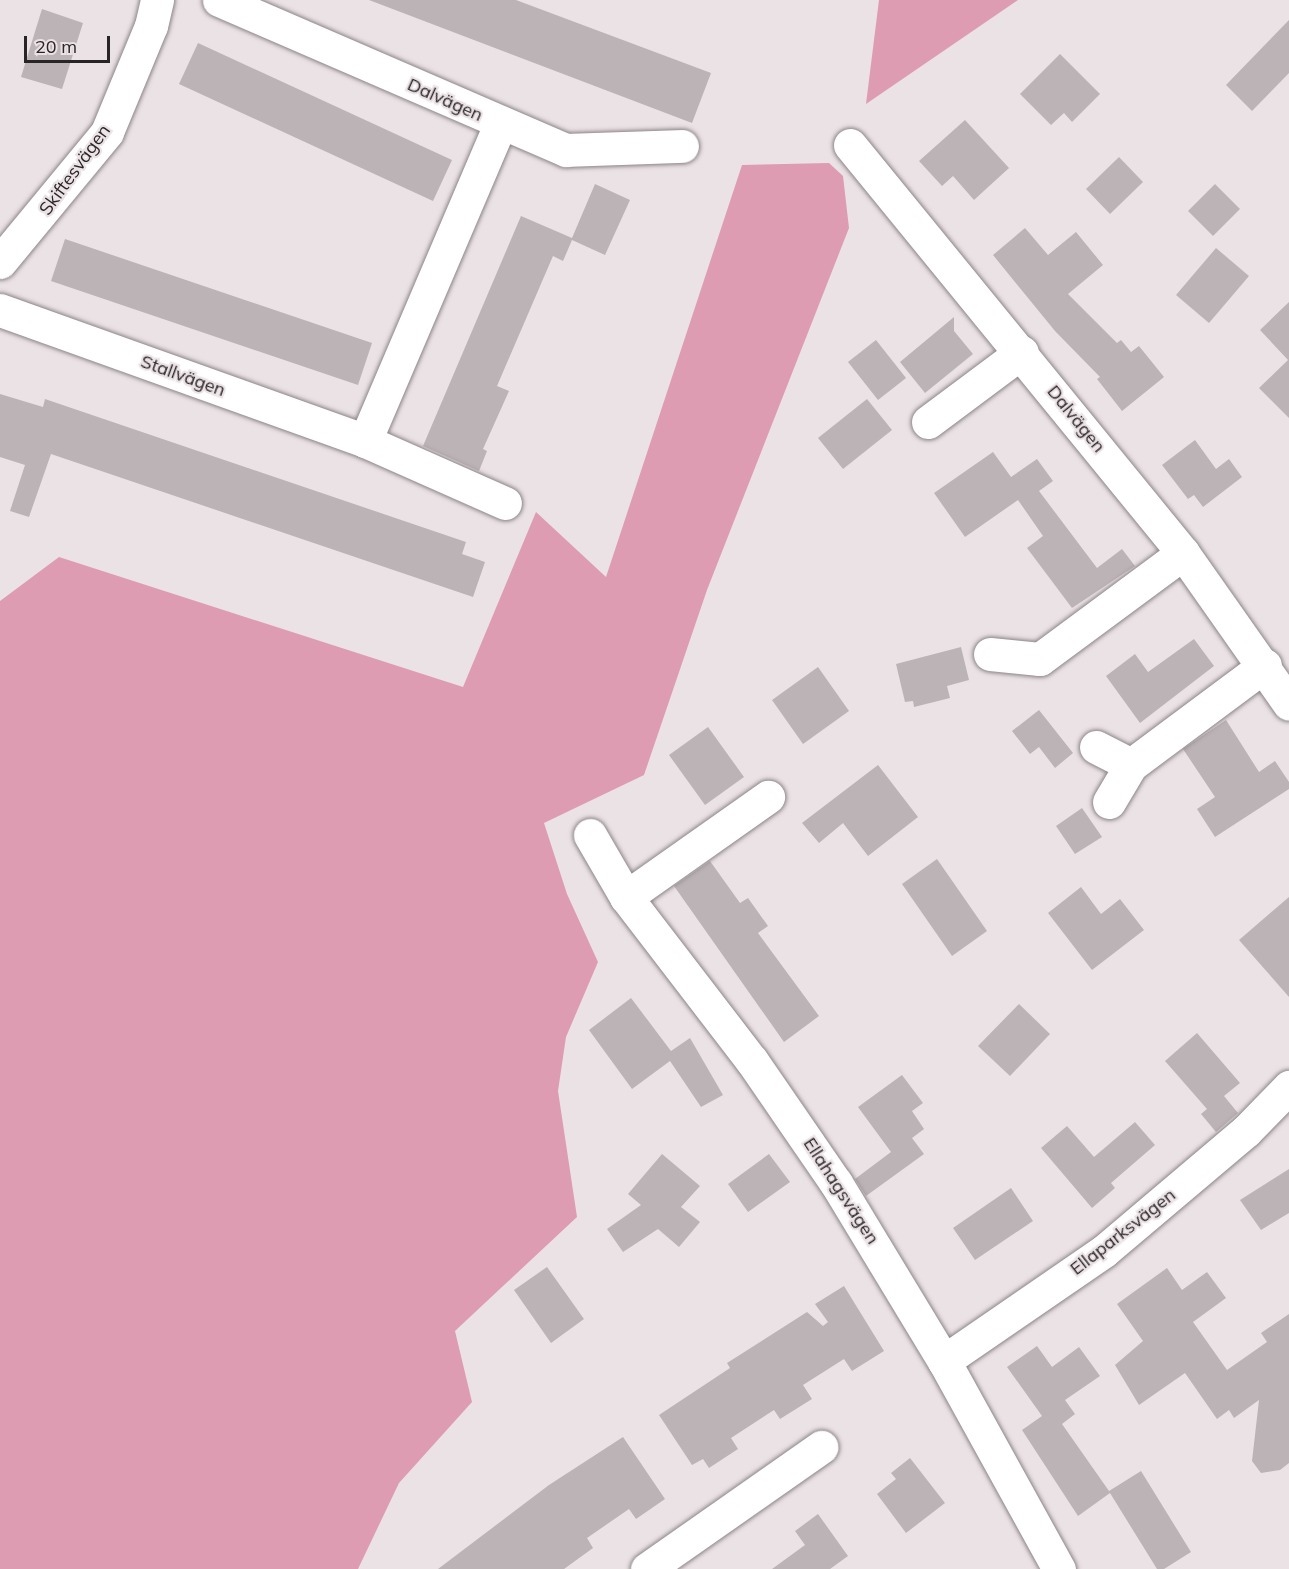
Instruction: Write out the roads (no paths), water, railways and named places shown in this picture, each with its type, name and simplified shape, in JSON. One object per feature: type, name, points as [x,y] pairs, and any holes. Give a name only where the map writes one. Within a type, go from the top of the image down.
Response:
[{"type":"street","name":"Skiftesvägen","points":[[0,262],[107,132],[151,26],[157,0]]},
{"type":"street","name":"Dalvägen","points":[[219,0],[500,125],[566,150],[682,147]]},
{"type":"street","points":[[365,441],[500,125]]},
{"type":"street","name":"Dalvägen","points":[[850,145],[1022,352],[1183,553],[1265,665],[1289,704]]},
{"type":"street","name":"Stallvägen","points":[[0,310],[365,441],[505,503]]},
{"type":"street","points":[[928,422],[1022,352]]},
{"type":"street","points":[[990,654],[1040,659],[1183,553]]},
{"type":"street","points":[[1109,802],[1131,765],[1265,665]]},
{"type":"street","points":[[1096,747],[1131,765]]},
{"type":"street","points":[[626,897],[768,797]]},
{"type":"street","name":"Ellahagsvägen","points":[[590,835],[626,897],[810,1142],[944,1361],[1059,1569]]},
{"type":"street","name":"Ellaparksvägen","points":[[944,1361],[1104,1251],[1246,1131],[1289,1087]]},
{"type":"street","points":[[647,1569],[821,1447]]}]
